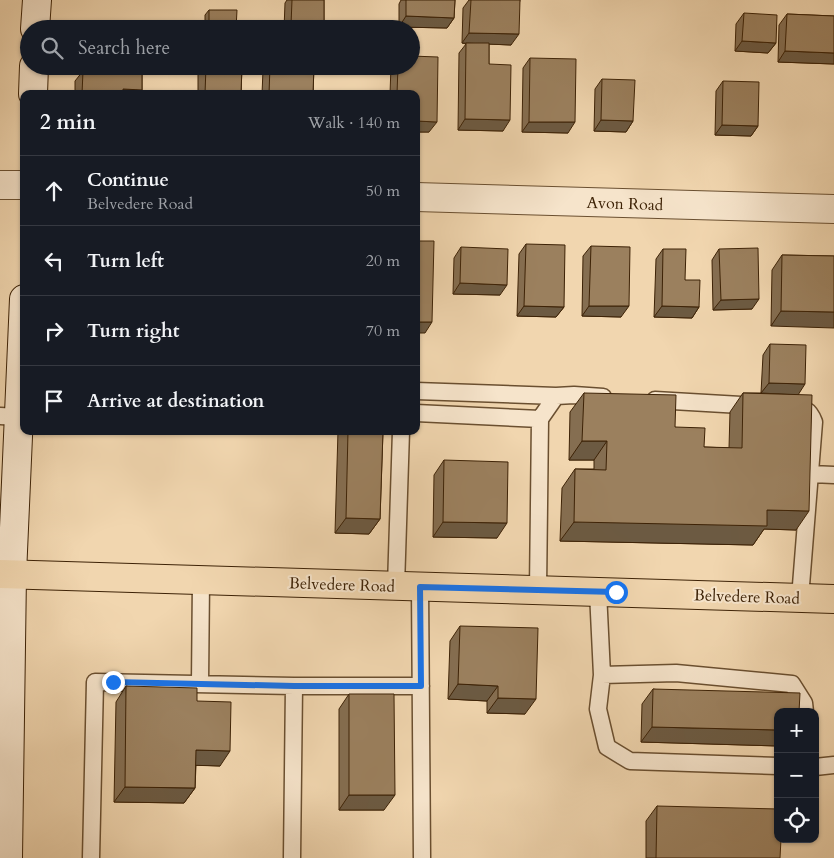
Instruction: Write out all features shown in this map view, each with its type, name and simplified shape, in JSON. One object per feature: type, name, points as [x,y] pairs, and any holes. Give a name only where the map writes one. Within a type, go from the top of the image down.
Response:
[{"type":"main road","name":"Belvedere Road","points":[[6,574],[834,599]]},
{"type":"street","points":[[36,20],[37,0]]},
{"type":"street","points":[[32,90],[33,75]]},
{"type":"street","points":[[0,185],[20,185]]},
{"type":"street","name":"Avon Road","points":[[420,197],[834,209]]},
{"type":"street","points":[[8,858],[5,760],[9,417],[20,389]]},
{"type":"lane","points":[[420,391],[622,398]]},
{"type":"lane","points":[[538,590],[540,419],[556,396]]},
{"type":"lane","points":[[641,399],[805,409],[811,414],[814,422],[800,598]]},
{"type":"lane","points":[[420,413],[540,419]]},
{"type":"lane","points":[[401,435],[408,586],[421,686],[422,858]]},
{"type":"lane","points":[[810,474],[834,475]]},
{"type":"lane","points":[[200,683],[201,580]]},
{"type":"lane","points":[[598,592],[602,675],[598,710],[607,748],[630,761],[774,766]]},
{"type":"lane","points":[[602,675],[676,673],[792,684],[804,703],[805,708]]},
{"type":"lane","points":[[91,858],[95,682],[294,686],[421,686]]},
{"type":"lane","points":[[292,858],[294,686]]},
{"type":"lane","points":[[819,767],[834,765]]},
{"type":"building","points":[[292,0],[324,0],[324,20],[291,20]]},
{"type":"building","points":[[406,0],[455,0],[454,18],[406,16]]},
{"type":"building","points":[[471,0],[520,0],[519,34],[469,33]]},
{"type":"building","points":[[209,10],[237,10],[236,20],[209,20]]},
{"type":"building","points":[[744,13],[777,15],[776,43],[742,41]]},
{"type":"building","points":[[787,14],[834,16],[834,53],[785,51]]},
{"type":"building","points":[[466,43],[489,43],[489,64],[511,65],[510,120],[465,119]]},
{"type":"building","points":[[420,56],[438,57],[437,122],[420,121],[420,90],[397,90],[398,75],[420,75]]},
{"type":"building","points":[[530,58],[576,59],[575,122],[529,122]]},
{"type":"building","points":[[83,75],[142,75],[142,90],[82,90]]},
{"type":"building","points":[[206,75],[242,75],[241,90],[205,90]]},
{"type":"building","points":[[270,75],[314,75],[313,90],[269,90]]},
{"type":"building","points":[[602,79],[635,80],[633,121],[601,120]]},
{"type":"building","points":[[723,81],[759,82],[758,126],[722,125]]},
{"type":"building","points":[[420,241],[434,241],[432,322],[420,322]]},
{"type":"building","points":[[526,244],[565,245],[564,307],[524,306]]},
{"type":"building","points":[[591,246],[630,247],[629,306],[589,306]]},
{"type":"building","points":[[461,247],[508,249],[507,285],[460,283]]},
{"type":"building","points":[[758,248],[759,299],[721,300],[719,249]]},
{"type":"building","points":[[663,249],[686,249],[685,280],[700,280],[699,307],[662,306]]},
{"type":"building","points":[[782,255],[834,256],[834,312],[781,311]]},
{"type":"building","points":[[770,344],[806,345],[805,384],[769,383]]},
{"type":"building","points":[[584,393],[676,395],[675,427],[705,428],[704,447],[742,448],[743,393],[812,395],[809,511],[767,510],[767,526],[574,522],[575,469],[606,470],[607,441],[582,441]]},
{"type":"building","points":[[348,435],[383,435],[380,519],[346,518]]},
{"type":"building","points":[[444,460],[508,462],[507,523],[443,522]]},
{"type":"building","points":[[460,626],[538,628],[536,699],[498,698],[498,686],[458,684]]},
{"type":"building","points":[[126,686],[197,688],[197,701],[231,702],[230,751],[196,750],[195,788],[125,787]]},
{"type":"building","points":[[653,689],[800,693],[799,708],[774,708],[774,730],[652,727]]},
{"type":"building","points":[[349,694],[394,694],[395,795],[349,795]]},
{"type":"building","points":[[657,806],[774,809],[774,843],[781,843],[780,858],[656,858]]},
{"type":"route","points":[[113,682],[294,686],[421,686],[420,587],[616,592]]}]
